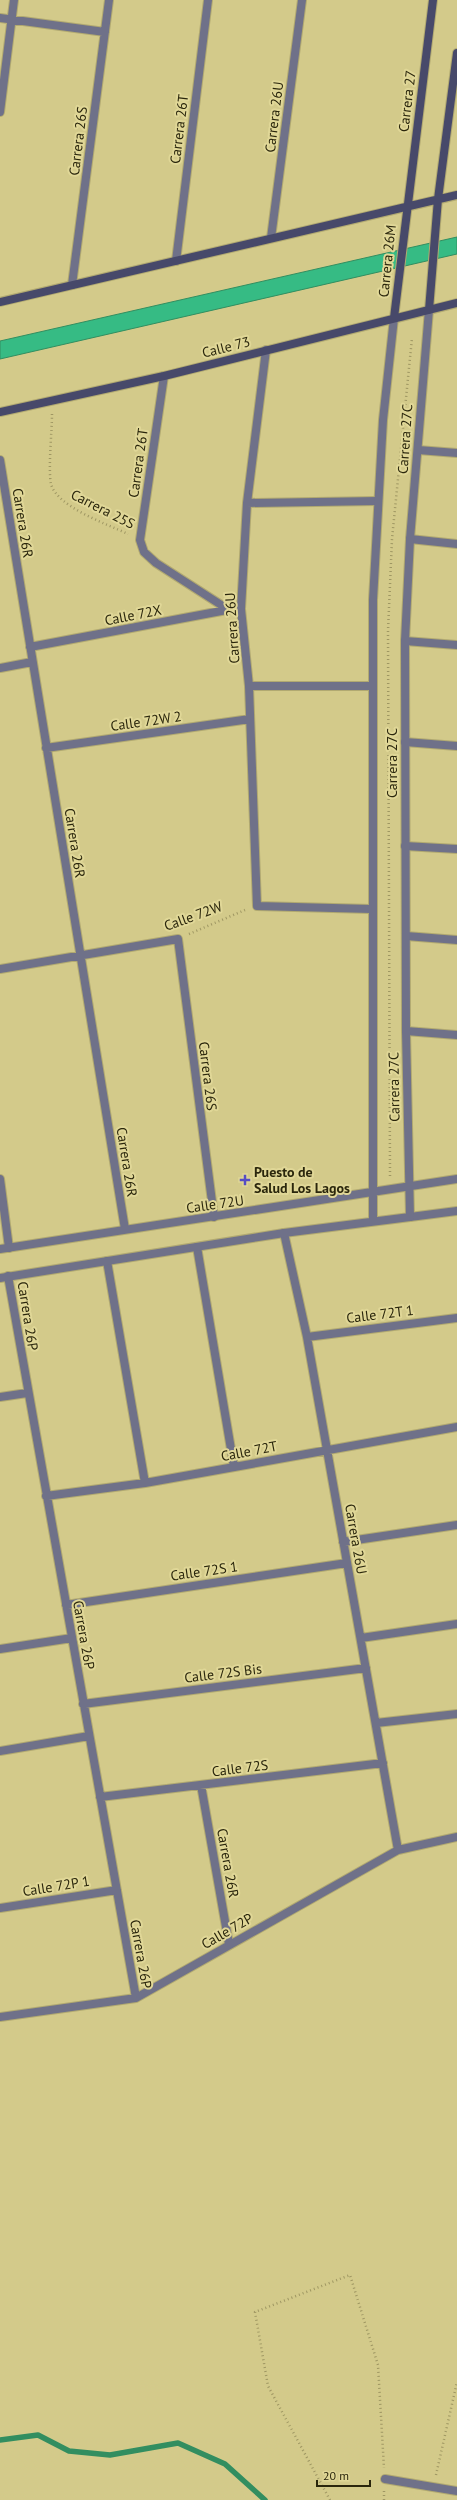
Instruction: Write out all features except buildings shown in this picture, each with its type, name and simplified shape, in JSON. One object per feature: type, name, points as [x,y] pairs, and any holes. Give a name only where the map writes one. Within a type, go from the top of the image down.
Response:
[{"type":"main road","name":"Carrera 27","points":[[406,206],[433,0]]},
{"type":"main road","points":[[429,310],[438,200],[457,52]]},
{"type":"main road","points":[[0,302],[457,195]]},
{"type":"main road","name":"Carrera 26M","points":[[394,318],[399,285],[406,206]]},
{"type":"main road","name":"Calle 73","points":[[0,412],[164,376],[457,303]]},
{"type":"street","points":[[0,112],[14,0]]},
{"type":"street","name":"Carrera 26S","points":[[72,285],[109,0]]},
{"type":"street","name":"Carrera 26T","points":[[176,261],[208,0]]},
{"type":"street","name":"Carrera 26U","points":[[271,238],[302,0]]},
{"type":"street","points":[[0,18],[105,32]]},
{"type":"street","name":"Carrera 27C","points":[[410,1217],[408,1186],[406,1031],[404,742],[405,641],[410,539],[418,450],[425,335],[429,310]]},
{"type":"street","name":"Carrera 27C","points":[[373,1221],[371,686],[377,501],[383,420],[393,342],[394,318]]},
{"type":"street","name":"Carrera 26U","points":[[257,906],[249,686],[241,609],[247,503],[266,350]]},
{"type":"street","name":"Carrera 26T","points":[[164,376],[140,540],[144,552],[156,563],[229,610]]},
{"type":"street","points":[[418,450],[457,453]]},
{"type":"street","name":"Carrera 26R","points":[[0,460],[125,1229]]},
{"type":"street","points":[[247,503],[377,501]]},
{"type":"street","points":[[410,539],[457,544]]},
{"type":"street","name":"Calle 72X","points":[[30,647],[241,609]]},
{"type":"street","points":[[405,641],[457,645]]},
{"type":"street","points":[[0,668],[32,662]]},
{"type":"street","points":[[249,686],[371,686]]},
{"type":"street","name":"Calle 72W 2","points":[[46,748],[250,719]]},
{"type":"street","points":[[404,742],[457,746]]},
{"type":"street","points":[[405,846],[457,850]]},
{"type":"street","points":[[257,906],[371,909]]},
{"type":"street","points":[[406,936],[457,940]]},
{"type":"street","name":"Carrera 26S","points":[[178,939],[214,1217]]},
{"type":"street","name":"Calle 72W","points":[[0,969],[178,939]]},
{"type":"street","points":[[406,1031],[457,1035]]},
{"type":"street","points":[[0,1179],[4,1248]]},
{"type":"street","name":"Calle 72U","points":[[4,1248],[125,1229],[373,1194],[408,1186],[457,1179]]},
{"type":"street","points":[[4,1277],[284,1234],[457,1210]]},
{"type":"street","name":"Carrera 26U","points":[[284,1234],[307,1337],[398,1850]]},
{"type":"street","points":[[197,1247],[234,1467]]},
{"type":"street","points":[[107,1261],[145,1483]]},
{"type":"street","name":"Carrera 26P","points":[[4,1277],[66,1605],[136,1998]]},
{"type":"street","name":"Calle 72T 1","points":[[307,1337],[457,1318]]},
{"type":"street","points":[[0,1397],[27,1393]]},
{"type":"street","name":"Calle 72T","points":[[46,1496],[145,1483],[327,1449],[457,1427]]},
{"type":"street","points":[[343,1542],[457,1525]]},
{"type":"street","name":"Calle 72S 1","points":[[66,1605],[347,1563]]},
{"type":"street","points":[[360,1638],[457,1624]]},
{"type":"street","points":[[0,1649],[72,1638]]},
{"type":"street","name":"Calle 72S Bis","points":[[83,1704],[366,1668]]},
{"type":"street","points":[[376,1723],[457,1714]]},
{"type":"street","points":[[0,1751],[89,1736]]},
{"type":"street","name":"Calle 72S","points":[[100,1797],[383,1763]]},
{"type":"street","name":"Carrera 26R","points":[[201,1785],[229,1944]]},
{"type":"street","name":"Calle 72P","points":[[0,2018],[136,1998],[229,1944],[398,1850],[457,1836]]},
{"type":"street","name":"Calle 72P 1","points":[[0,1908],[117,1890]]},
{"type":"street","points":[[385,2479],[457,2491]]},
{"type":"path","points":[[393,342],[425,335]]},
{"type":"path","name":"Carrera 25S","points":[[52,401],[51,483],[56,495],[66,504],[140,540]]},
{"type":"path","name":"Calle 72W","points":[[178,939],[257,906]]},
{"type":"path","points":[[330,2500],[268,2386],[255,2312],[350,2275],[378,2365],[385,2479],[384,2500]]},
{"type":"path","points":[[433,2487],[457,2382]]},
{"type":"shaded area","points":[[457,237],[457,254],[0,359],[0,341]]},
{"type":"waterway","points":[[0,2440],[38,2435],[69,2451],[110,2455],[178,2443],[225,2464],[265,2500]]},
{"type":"place","name":"Puesto de Salud Los Lagos","points":[[245,1180]]}]
